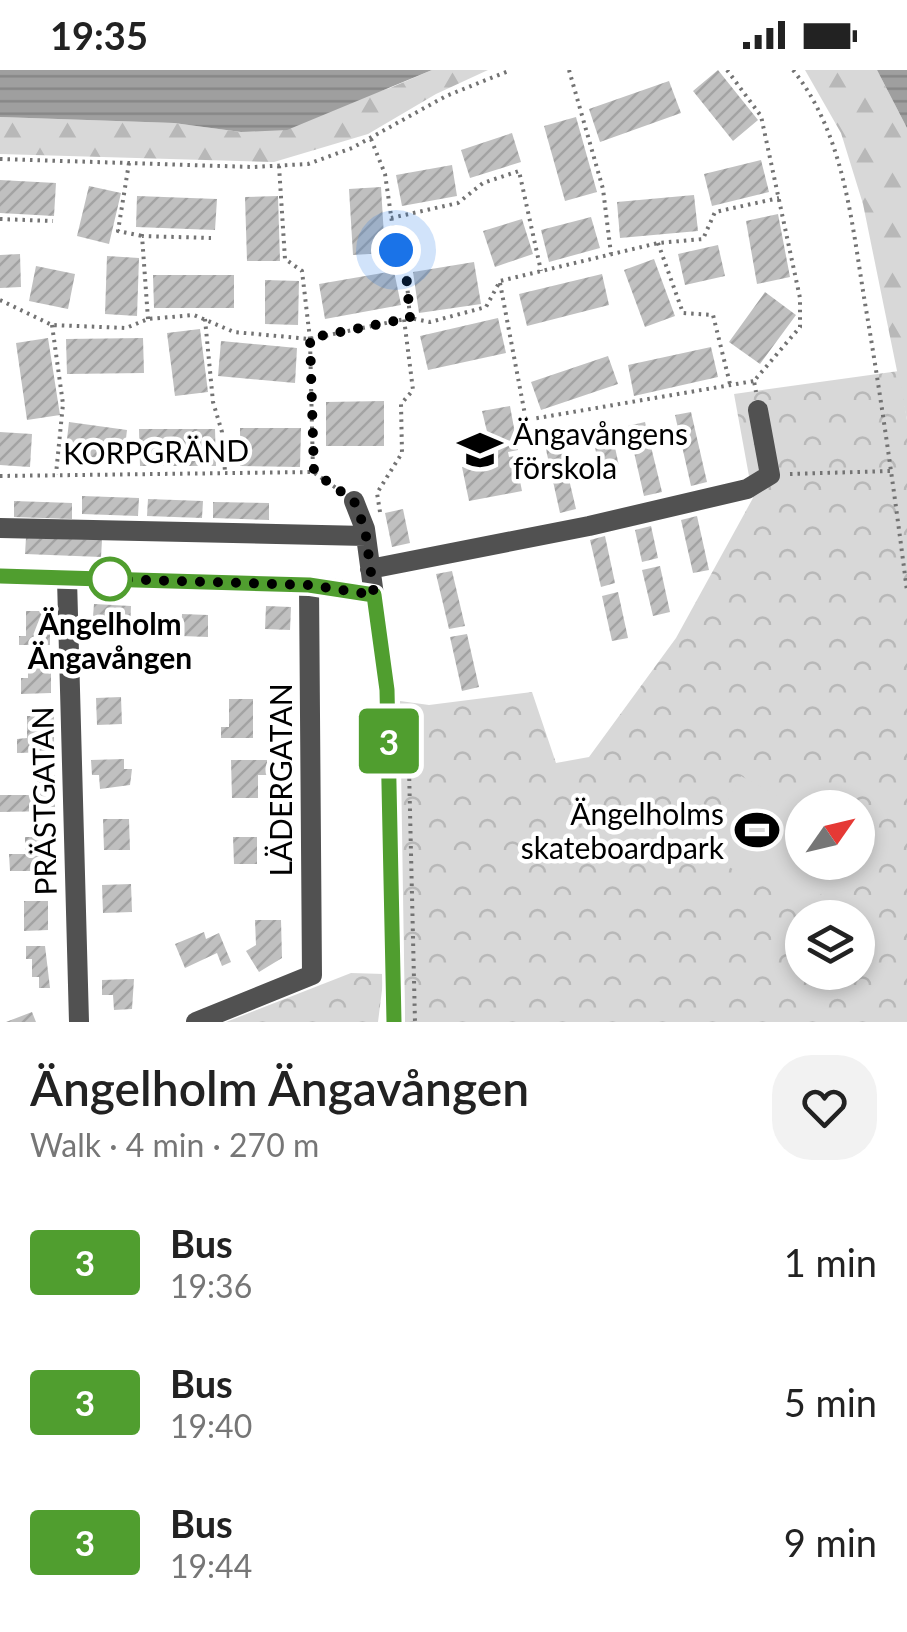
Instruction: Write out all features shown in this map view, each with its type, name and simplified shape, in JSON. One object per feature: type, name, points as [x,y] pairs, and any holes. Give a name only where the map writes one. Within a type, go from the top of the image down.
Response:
[{"type":"street","points":[[370,570],[747,489],[770,475],[758,410]]},
{"type":"street","points":[[354,501],[366,536],[387,690],[394,1022]]},
{"type":"street","points":[[0,528],[366,536]]},
{"type":"street","points":[[0,576],[309,585],[374,595]]},
{"type":"street","name":"PRÄSTGATAN","points":[[67,578],[79,1022]]},
{"type":"street","name":"LÄDERGATAN","points":[[196,1022],[312,975],[309,585]]},
{"type":"path","points":[[0,159],[308,164],[371,139],[446,96],[511,70]]},
{"type":"path","points":[[569,70],[603,189],[611,254]]},
{"type":"path","points":[[500,282],[526,420],[754,380],[800,328],[800,298],[761,116],[727,70]]},
{"type":"path","points":[[792,70],[822,115],[850,213],[892,471],[907,591]]},
{"type":"path","points":[[371,139],[385,174],[396,250],[406,272],[413,390],[401,404],[402,453],[377,493],[380,512]]},
{"type":"path","points":[[130,163],[118,231],[142,236],[210,238]]},
{"type":"path","points":[[279,166],[285,259],[302,271],[310,338],[314,472],[354,501]]},
{"type":"path","points":[[391,218],[458,204],[483,183],[518,171],[540,271]]},
{"type":"path","points":[[0,300],[52,325],[126,328],[148,319],[194,314],[234,332],[310,338],[407,318],[430,322],[486,307],[500,282],[658,243],[703,239],[715,212],[778,198]]},
{"type":"path","points":[[0,220],[52,221]]},
{"type":"path","points":[[142,236],[148,319]]},
{"type":"path","points":[[658,243],[683,313],[713,315],[730,384]]},
{"type":"path","points":[[205,319],[225,473]]},
{"type":"path","points":[[52,325],[63,404],[56,475]]},
{"type":"path","points":[[754,380],[758,410]]},
{"type":"path","points":[[770,475],[892,471]]},
{"type":"path","name":"KORPGRÄND","points":[[0,476],[314,472]]},
{"type":"green space","points":[[432,70],[488,70],[436,94],[368,134],[274,162],[0,154],[0,117],[174,123],[241,132],[390,88]]},
{"type":"green space","points":[[805,70],[877,70],[907,128],[907,420],[863,204],[841,133]]},
{"type":"green space","points":[[899,371],[907,420],[907,1022],[405,1022],[400,701],[429,705],[532,692],[556,763],[589,757],[676,638],[753,498],[734,394]]},
{"type":"green space","name":"Ängelholms skateboardpark","points":[[741,776],[785,801],[785,880],[829,880],[818,900],[789,900],[700,851]]},
{"type":"green space","points":[[351,973],[384,974],[378,1022],[226,1022]]},
{"type":"shaded area","points":[[0,70],[432,70],[287,130],[241,132],[174,123],[0,117]]},
{"type":"shaded area","points":[[877,70],[907,70],[907,128]]},
{"type":"building","points":[[718,70],[758,120],[733,141],[693,91]]},
{"type":"building","points":[[669,81],[681,113],[600,142],[589,109]]},
{"type":"building","points":[[576,117],[597,192],[565,201],[544,126]]},
{"type":"building","points":[[512,133],[521,162],[470,178],[461,150]]},
{"type":"building","points":[[761,160],[769,192],[712,206],[704,174]]},
{"type":"building","points":[[452,165],[457,196],[402,206],[396,175]]},
{"type":"building","points":[[0,180],[56,183],[54,216],[0,213]]},
{"type":"building","points":[[89,186],[121,193],[109,244],[77,236]]},
{"type":"building","points":[[381,187],[385,253],[353,255],[349,189]]},
{"type":"building","points":[[694,195],[698,231],[620,238],[617,202]]},
{"type":"building","points":[[137,196],[217,199],[215,230],[136,227]]},
{"type":"building","points":[[278,196],[280,261],[247,261],[245,197]]},
{"type":"building","points":[[778,214],[790,277],[757,284],[746,221]]},
{"type":"building","points":[[591,217],[600,248],[549,262],[541,230]]},
{"type":"building","points":[[522,219],[533,254],[495,267],[483,231]]},
{"type":"building","points":[[718,245],[725,276],[685,285],[678,254]]},
{"type":"building","points":[[20,254],[21,287],[0,288],[0,255]]},
{"type":"building","points":[[107,256],[139,258],[137,316],[105,314]]},
{"type":"building","points":[[654,259],[675,316],[645,327],[624,270]]},
{"type":"building","points":[[474,262],[481,304],[419,313],[413,272]]},
{"type":"building","points":[[36,266],[75,274],[68,309],[29,301]]},
{"type":"building","points":[[394,271],[401,305],[325,319],[319,284]]},
{"type":"building","points":[[602,274],[609,305],[527,326],[519,294]]},
{"type":"building","points":[[153,275],[234,275],[234,308],[154,308]]},
{"type":"building","points":[[265,280],[299,281],[298,325],[265,324]]},
{"type":"building","points":[[765,292],[796,315],[760,364],[729,342]]},
{"type":"building","points":[[498,318],[506,353],[428,370],[420,336]]},
{"type":"building","points":[[200,329],[208,392],[175,396],[167,333]]},
{"type":"building","points":[[48,338],[60,415],[27,420],[16,343]]},
{"type":"building","points":[[143,338],[144,373],[67,374],[66,339]]},
{"type":"building","points":[[221,341],[297,348],[295,383],[218,376]]},
{"type":"building","points":[[711,347],[718,377],[634,396],[628,365]]},
{"type":"building","points":[[608,356],[618,384],[541,410],[531,382]]},
{"type":"building","points":[[384,401],[384,446],[326,446],[326,402]]},
{"type":"building","points":[[510,406],[518,450],[508,452],[509,457],[515,456],[522,491],[469,501],[462,467],[494,460],[482,411]]},
{"type":"building","points":[[691,412],[707,482],[691,486],[675,415]]},
{"type":"building","points":[[69,422],[127,430],[123,463],[65,456]]},
{"type":"building","points":[[645,422],[662,492],[644,496],[628,426]]},
{"type":"building","points":[[240,428],[301,428],[300,467],[240,466]]},
{"type":"building","points":[[139,429],[215,429],[216,466],[140,466]]},
{"type":"building","points":[[611,429],[619,466],[600,470],[592,434]]},
{"type":"building","points":[[0,432],[32,434],[30,467],[0,465]]},
{"type":"building","points":[[560,441],[576,509],[560,513],[545,445]]},
{"type":"building","points":[[82,496],[139,498],[138,516],[82,514]]},
{"type":"building","points":[[148,499],[203,501],[202,518],[147,516]]},
{"type":"building","points":[[14,501],[72,503],[72,519],[14,517]]},
{"type":"building","points":[[213,502],[269,503],[269,520],[213,518]]},
{"type":"building","points":[[403,509],[410,543],[392,547],[385,513]]},
{"type":"building","points":[[697,516],[709,570],[693,573],[681,520]]},
{"type":"building","points":[[651,526],[658,558],[642,562],[635,530]]},
{"type":"building","points":[[605,536],[615,583],[601,587],[590,540]]},
{"type":"building","points":[[26,538],[102,540],[101,557],[25,554]]},
{"type":"building","points":[[660,566],[670,612],[653,616],[642,570]]},
{"type":"building","points":[[452,571],[465,626],[449,629],[436,574]]},
{"type":"building","points":[[618,592],[628,638],[612,641],[602,596]]},
{"type":"building","points":[[94,604],[131,606],[130,630],[92,628]]},
{"type":"building","points":[[266,606],[291,607],[290,630],[265,629]]},
{"type":"building","points":[[26,611],[50,611],[50,645],[19,645],[19,636],[26,636]]},
{"type":"building","points":[[182,614],[208,615],[208,637],[181,636]]},
{"type":"building","points":[[467,634],[479,687],[462,691],[450,637]]},
{"type":"building","points":[[28,661],[51,661],[51,693],[21,694],[21,678],[28,678]]},
{"type":"building","points":[[121,697],[122,724],[97,725],[96,698]]},
{"type":"building","points":[[229,699],[253,699],[253,738],[221,738],[221,727],[229,727]]},
{"type":"building","points":[[27,716],[54,716],[54,752],[17,753],[17,739],[27,738]]},
{"type":"building","points":[[124,759],[124,769],[132,769],[130,785],[100,789],[99,775],[92,775],[91,760]]},
{"type":"building","points":[[231,760],[267,760],[267,775],[258,775],[258,798],[232,798]]},
{"type":"building","points":[[36,775],[55,775],[55,811],[0,812],[0,795],[36,795]]},
{"type":"building","points":[[103,819],[129,819],[130,850],[104,850]]},
{"type":"building","points":[[25,837],[47,837],[47,871],[10,871],[9,854],[25,854]]},
{"type":"building","points":[[233,837],[257,837],[257,864],[234,864]]},
{"type":"building","points":[[131,884],[132,912],[103,913],[102,885]]},
{"type":"building","points":[[24,901],[48,901],[48,930],[24,931]]},
{"type":"building","points":[[255,920],[281,920],[282,958],[259,972],[246,951],[256,945]]},
{"type":"building","points":[[204,932],[206,939],[219,933],[231,962],[222,966],[217,953],[185,968],[175,944]]},
{"type":"building","points":[[26,946],[45,946],[50,988],[39,988],[39,977],[32,977],[32,959],[26,959]]},
{"type":"building","points":[[134,979],[132,1009],[114,1010],[113,995],[102,995],[102,980]]},
{"type":"building","points":[[32,1012],[36,1022],[6,1022]]},
{"type":"bus line","name":"3","points":[[0,576],[309,585],[374,595],[387,690],[394,1022]]},
{"type":"place","name":"Ängavångens förskola","points":[[480,450]]},
{"type":"place","name":"Ängelholm Ängavången","points":[[110,579]]},
{"type":"place","name":"Ängelholms skateboardpark","points":[[757,830]]},
{"type":"route","points":[[110,579],[309,585],[374,595],[365,529],[354,501],[314,472],[310,338],[410,318],[406,272],[396,250]]}]
